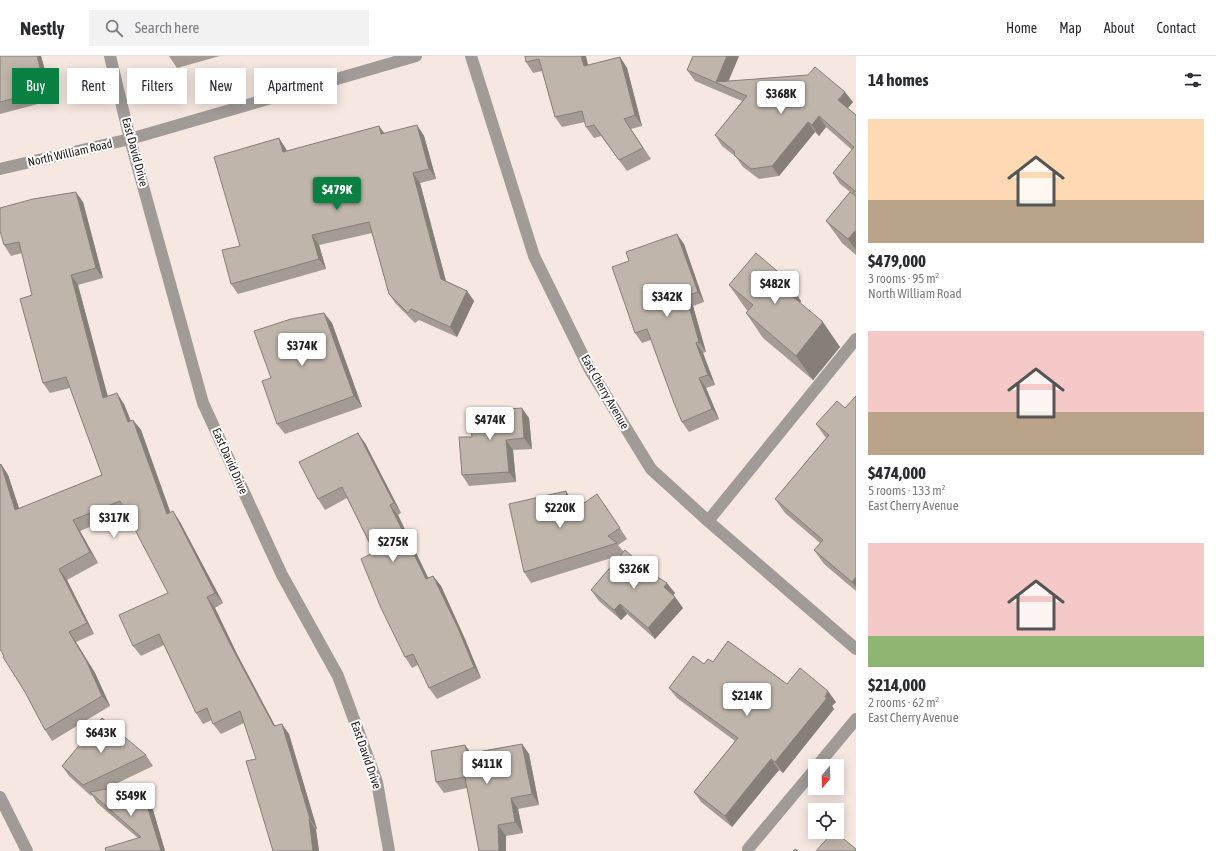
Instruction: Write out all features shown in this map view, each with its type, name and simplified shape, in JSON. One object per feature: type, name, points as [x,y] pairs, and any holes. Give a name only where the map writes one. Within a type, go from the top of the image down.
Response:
[{"type":"street","name":"East David Drive","points":[[110,56],[130,139],[203,403],[282,575],[338,676],[377,782],[389,851]]},
{"type":"street","name":"North William Road","points":[[0,170],[130,139],[416,56]]},
{"type":"street","name":"East Cherry Avenue","points":[[471,56],[534,256],[589,368],[651,469],[708,521],[856,649]]},
{"type":"street","points":[[708,521],[856,339]]},
{"type":"street","points":[[823,759],[856,719]]},
{"type":"street","points":[[748,849],[808,777]]},
{"type":"street","points":[[0,798],[27,851]]},
{"type":"building","points":[[0,56],[37,56],[40,68],[12,68],[12,99],[0,102]]},
{"type":"building","points":[[525,56],[581,56],[584,66],[620,57],[635,115],[624,119],[643,148],[619,160],[594,125],[586,127],[582,111],[555,117],[539,59],[526,62]]},
{"type":"building","points":[[693,56],[727,56],[716,82],[808,75],[815,67],[845,92],[838,100],[856,115],[856,192],[833,173],[854,147],[819,116],[812,125],[808,122],[772,166],[751,169],[735,156],[734,151],[715,135],[747,96],[687,70]]},
{"type":"building","points":[[417,125],[429,169],[413,173],[441,279],[467,291],[450,327],[411,309],[408,313],[389,294],[369,222],[312,235],[319,259],[231,284],[222,250],[240,246],[214,157],[279,138],[283,152],[379,126],[381,134]]},
{"type":"building","points":[[76,192],[96,268],[71,275],[103,398],[117,393],[128,422],[133,420],[167,514],[173,511],[215,593],[207,597],[230,644],[274,726],[282,724],[310,819],[313,851],[273,851],[246,761],[256,759],[240,711],[213,724],[207,708],[196,713],[159,634],[133,646],[119,615],[168,593],[120,501],[73,520],[90,552],[59,569],[87,623],[69,632],[87,662],[102,696],[45,730],[25,692],[3,657],[4,656],[0,649],[0,465],[1,464],[15,510],[102,475],[66,377],[43,383],[20,299],[32,295],[19,242],[4,245],[0,231],[0,208],[33,199]]},
{"type":"building","points":[[850,192],[856,196],[856,231],[848,239],[826,221]]},
{"type":"building","points":[[677,234],[698,292],[686,296],[699,342],[696,343],[708,375],[699,378],[712,409],[682,422],[647,329],[635,333],[612,267],[629,261],[626,252]]},
{"type":"building","points":[[756,253],[784,277],[778,284],[823,322],[796,356],[746,313],[753,305],[729,285]]},
{"type":"building","points":[[324,313],[354,396],[277,424],[262,381],[271,378],[254,331],[291,319]]},
{"type":"building","points":[[856,396],[856,577],[852,582],[814,550],[823,540],[775,499],[829,435],[816,424],[837,401],[845,408]]},
{"type":"building","points":[[522,408],[524,438],[506,440],[509,472],[462,475],[459,437],[472,437],[470,412]]},
{"type":"building","points":[[358,433],[394,503],[390,505],[426,579],[433,576],[458,628],[474,667],[429,688],[413,654],[405,657],[381,608],[361,559],[374,552],[342,487],[318,499],[299,462]]},
{"type":"building","points":[[566,491],[570,513],[597,494],[620,528],[608,536],[617,543],[524,572],[509,504]]},
{"type":"building","points":[[625,550],[651,573],[667,583],[664,587],[675,597],[648,628],[620,604],[614,610],[591,590]]},
{"type":"building","points":[[728,641],[787,684],[800,668],[828,691],[825,697],[827,698],[775,762],[771,759],[725,816],[694,792],[738,738],[669,688],[693,656],[704,664],[708,659],[713,662]]},
{"type":"building","points":[[102,718],[146,755],[83,785],[62,766]]},
{"type":"building","points":[[522,744],[532,794],[511,798],[515,822],[498,825],[499,851],[479,851],[465,777],[436,782],[431,751],[465,745],[467,754]]},
{"type":"building","points":[[133,784],[143,792],[161,851],[106,851],[105,848],[141,837],[90,792]]},
{"type":"building","points":[[827,839],[844,839],[856,849],[856,851],[816,851]]}]
